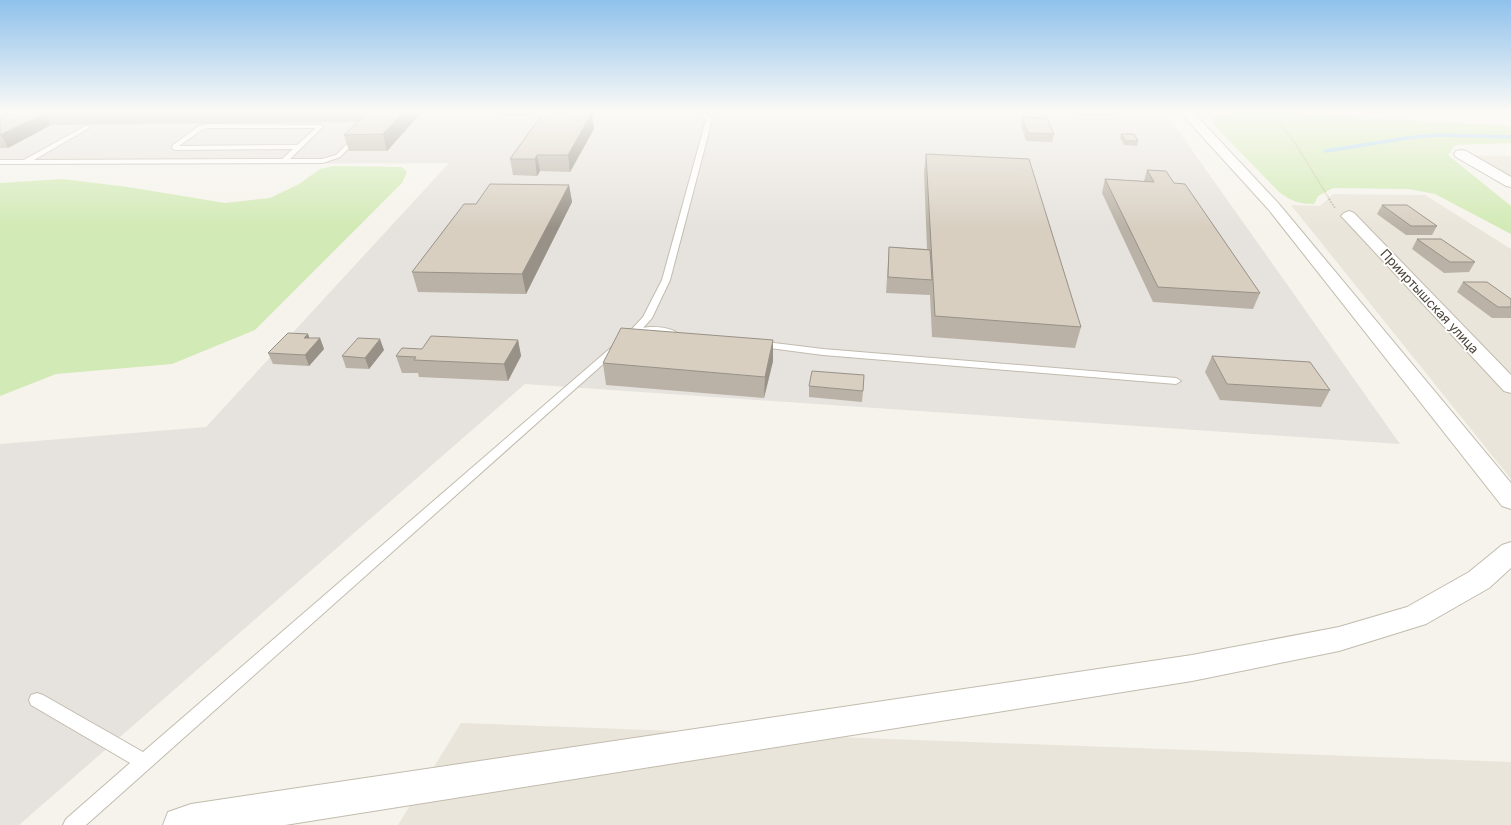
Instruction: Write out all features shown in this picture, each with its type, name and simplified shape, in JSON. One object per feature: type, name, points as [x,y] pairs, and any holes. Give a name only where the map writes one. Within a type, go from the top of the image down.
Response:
[{"type":"street","points":[[1222,150],[1274,206],[1511,500]]},
{"type":"street","points":[[1461,154],[1511,183]]},
{"type":"street","name":"Прииртышская улица","points":[[1349,216],[1511,387]]},
{"type":"street","points":[[181,825],[198,821],[1192,668],[1331,640],[1416,616],[1479,580],[1511,552]]},
{"type":"lane","points":[[26,162],[46,150]]},
{"type":"lane","points":[[176,161],[190,150]]},
{"type":"lane","points":[[284,161],[295,150]]},
{"type":"lane","points":[[0,162],[323,161],[332,159],[343,150]]},
{"type":"lane","points":[[72,825],[633,333],[647,318],[666,280],[701,150]]},
{"type":"lane","points":[[633,333],[647,330],[685,335]]},
{"type":"lane","points":[[746,343],[822,352],[1176,381]]},
{"type":"lane","points":[[37,700],[144,762]]},
{"type":"path","points":[[1299,150],[1331,205],[1336,210],[1349,216]]},
{"type":"shaded area","points":[[0,150],[1192,150],[1400,444],[525,384],[19,825],[0,825],[0,444],[206,427],[449,163],[0,165]]},
{"type":"shaded area","points":[[1456,155],[1511,156],[1511,188]]},
{"type":"shaded area","points":[[1333,194],[1425,195],[1511,249],[1511,479],[1291,205],[1320,206]]},
{"type":"shaded area","points":[[461,723],[1511,762],[1511,825],[398,825]]},
{"type":"green space","points":[[1239,150],[1451,150],[1448,155],[1511,206],[1511,234],[1435,194],[1409,189],[1333,188],[1318,196],[1314,204],[1299,203],[1287,198],[1279,192]]},
{"type":"green space","points":[[333,166],[402,167],[407,172],[402,183],[255,330],[172,364],[56,374],[0,396],[0,183],[62,179],[128,187],[225,203],[270,198],[299,184],[320,169]]},
{"type":"building","points":[[516,150],[571,150],[568,155],[537,155],[535,159],[510,159]]},
{"type":"building","points":[[926,154],[1029,159],[1081,327],[935,316]]},
{"type":"building","points":[[1147,170],[1166,171],[1174,183],[1185,184],[1260,293],[1158,287],[1105,179],[1154,182]]},
{"type":"building","points":[[490,184],[569,185],[522,274],[412,272],[464,204],[476,204]]},
{"type":"building","points":[[1382,205],[1407,205],[1437,226],[1411,226]]},
{"type":"building","points":[[1417,239],[1441,239],[1475,262],[1450,262]]},
{"type":"building","points":[[889,247],[930,250],[932,280],[888,277]]},
{"type":"building","points":[[1463,282],[1487,282],[1511,299],[1511,307],[1498,307]]},
{"type":"building","points":[[621,328],[773,340],[765,377],[603,363]]},
{"type":"building","points":[[288,333],[308,334],[304,338],[320,338],[305,355],[268,353]]},
{"type":"building","points":[[431,336],[518,340],[504,364],[414,360],[416,357],[396,356],[402,348],[422,349]]},
{"type":"building","points":[[358,338],[380,339],[365,358],[342,356]]},
{"type":"building","points":[[1212,356],[1310,362],[1330,390],[1227,384]]},
{"type":"building","points":[[812,371],[864,375],[863,391],[809,386]]}]
